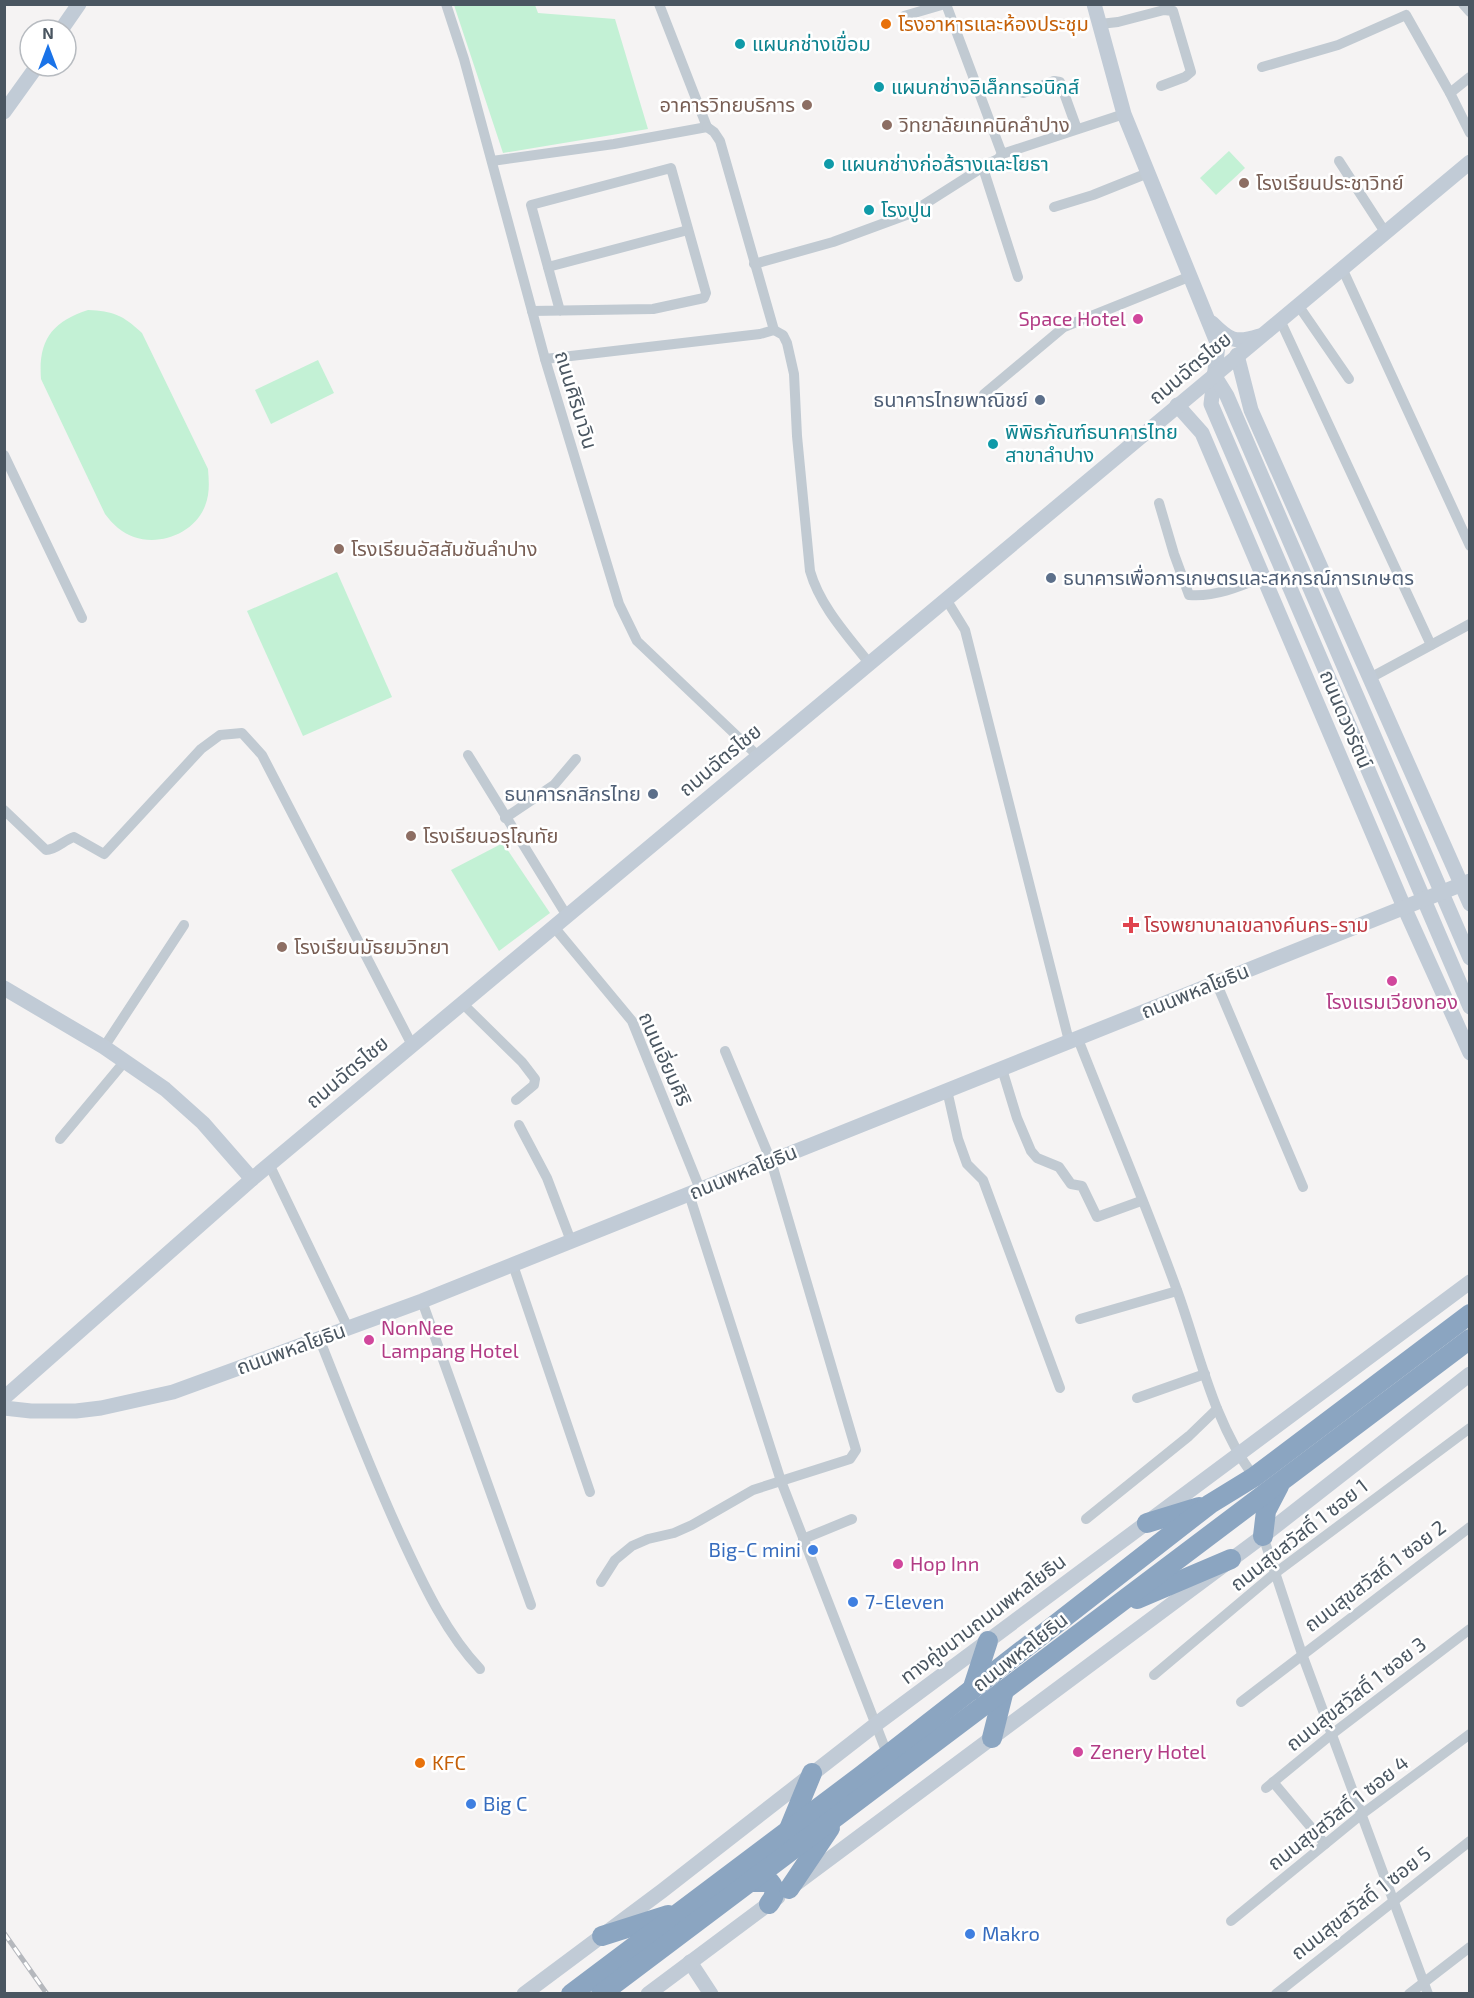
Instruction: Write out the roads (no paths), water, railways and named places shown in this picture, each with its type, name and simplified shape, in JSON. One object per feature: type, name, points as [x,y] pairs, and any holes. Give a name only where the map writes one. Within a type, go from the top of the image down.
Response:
[{"type":"highway","name":"ถนนพหลโยธิน","points":[[601,1994],[838,1815],[972,1690],[1210,1504],[1254,1476],[1470,1314]]},
{"type":"highway","name":"ถนนพหลโยธิน","points":[[571,1994],[788,1832],[1004,1690],[1470,1339]]},
{"type":"highway","points":[[1263,1536],[1266,1511],[1282,1481]]},
{"type":"highway","points":[[1148,1522],[1210,1504]]},
{"type":"highway","points":[[1111,1610],[1232,1559]]},
{"type":"highway","points":[[972,1690],[988,1641]]},
{"type":"highway","points":[[992,1738],[1004,1690]]},
{"type":"highway","points":[[788,1832],[808,1776]]},
{"type":"highway","points":[[789,1889],[838,1815]]},
{"type":"highway","points":[[750,1882],[771,1882],[775,1890],[774,1897],[769,1904]]},
{"type":"highway","points":[[602,1936],[682,1910]]},
{"type":"main road","points":[[70,18],[79,4]]},
{"type":"main road","points":[[1094,4],[1124,114],[1218,345],[1211,404],[1470,1006]]},
{"type":"main road","points":[[4,112],[28,78]]},
{"type":"main road","name":"ถนนฉัตรไชย","points":[[4,1398],[252,1179],[1470,162]]},
{"type":"main road","points":[[1210,321],[1227,338],[1248,339],[1261,336]]},
{"type":"main road","points":[[1237,355],[1251,410],[1348,630],[1466,883],[1470,904]]},
{"type":"main road","points":[[1214,375],[1227,396],[1470,958]]},
{"type":"main road","name":"ถนนดวงรัตน์","points":[[1178,405],[1202,434],[1404,907],[1470,1053]]},
{"type":"main road","points":[[1295,652],[1348,630]]},
{"type":"main road","name":"ถนนพหลโยธิน","points":[[4,1408],[31,1411],[76,1411],[101,1408],[173,1392],[422,1301],[1466,883]]},
{"type":"main road","points":[[4,988],[104,1047],[165,1089],[203,1123],[252,1179]]},
{"type":"main road","name":"ทางคู่ขนานถนนพหลโยธิน","points":[[524,1994],[875,1725],[1470,1282]]},
{"type":"main road","points":[[648,1994],[1263,1536],[1470,1374]]},
{"type":"main road","points":[[690,1962],[711,1994]]},
{"type":"street","points":[[659,4],[707,127],[720,141],[774,330],[783,335],[787,343],[794,374],[797,436],[812,577],[839,625],[869,663]]},
{"type":"street","points":[[904,16],[945,4],[1002,154]]},
{"type":"street","points":[[1463,4],[1470,12]]},
{"type":"street","name":"ถนนศิรินาวิน","points":[[446,5],[464,59],[545,359],[619,604],[637,641],[758,756]]},
{"type":"street","points":[[1100,24],[1118,22],[1164,10],[1173,11],[1191,72],[1185,77],[1161,86]]},
{"type":"street","points":[[1262,67],[1338,45],[1406,15],[1470,133]]},
{"type":"street","points":[[1450,93],[1470,77]]},
{"type":"street","points":[[1023,93],[1054,81],[1060,82],[1077,129]]},
{"type":"street","points":[[754,264],[833,242],[909,214],[998,159],[1002,154],[1124,114]]},
{"type":"street","points":[[492,161],[614,144],[707,127]]},
{"type":"street","points":[[1339,161],[1385,232]]},
{"type":"street","points":[[983,167],[1018,277]]},
{"type":"street","points":[[532,311],[560,311],[653,309],[704,298],[706,293],[671,168],[531,205],[560,311]]},
{"type":"street","points":[[1054,207],[1093,195],[1148,173]]},
{"type":"street","points":[[548,267],[688,230]]},
{"type":"street","points":[[1342,268],[1470,546]]},
{"type":"street","points":[[984,394],[1065,327],[1191,276]]},
{"type":"street","points":[[1298,304],[1349,379]]},
{"type":"street","points":[[1280,320],[1431,645]]},
{"type":"street","points":[[545,359],[760,334],[774,330]]},
{"type":"street","points":[[4,454],[81,618]]},
{"type":"street","points":[[1159,503],[1189,595],[1210,595],[1223,592],[1263,577]]},
{"type":"street","points":[[946,599],[965,630],[1073,1040],[1177,1291],[1217,1409],[1238,1455],[1254,1476]]},
{"type":"street","points":[[1370,678],[1470,624]]},
{"type":"street","points":[[4,810],[46,850],[74,837],[104,854],[201,749],[220,735],[242,733],[262,755],[412,1045]]},
{"type":"street","points":[[468,755],[567,916]]},
{"type":"street","points":[[505,818],[554,785],[576,759]]},
{"type":"street","points":[[104,1047],[184,925]]},
{"type":"street","name":"ถนนเอี่ยมศิริ","points":[[554,927],[632,1021],[694,1192],[781,1481],[875,1725],[893,1763]]},
{"type":"street","points":[[1216,982],[1303,1186]]},
{"type":"street","points":[[462,1003],[522,1062],[535,1079],[534,1085],[516,1100]]},
{"type":"street","points":[[601,1582],[615,1560],[632,1546],[648,1539],[674,1533],[753,1490],[850,1459],[856,1450],[771,1161],[725,1052]]},
{"type":"street","points":[[60,1139],[125,1061]]},
{"type":"street","points":[[1002,1069],[1017,1118],[1031,1151],[1037,1158],[1059,1167],[1071,1184],[1082,1186],[1097,1216],[1141,1201]]},
{"type":"street","points":[[947,1090],[958,1139],[967,1164],[983,1180],[1060,1388]]},
{"type":"street","points":[[519,1125],[547,1178],[571,1241]]},
{"type":"street","points":[[270,1164],[348,1328]]},
{"type":"street","points":[[513,1265],[590,1492]]},
{"type":"street","points":[[1080,1319],[1177,1291]]},
{"type":"street","points":[[422,1301],[531,1605]]},
{"type":"street","points":[[319,1338],[382,1497],[417,1570],[454,1636],[480,1669]]},
{"type":"street","points":[[1137,1398],[1205,1374]]},
{"type":"street","points":[[1086,1519],[1189,1437],[1217,1409]]},
{"type":"street","name":"ถนนสุขสวัสดิ์ 1 ซอย 1","points":[[1154,1675],[1274,1574],[1470,1428]]},
{"type":"street","points":[[802,1539],[852,1520]]},
{"type":"street","name":"ถนนสุขสวัสดิ์ 1 ซอย 2","points":[[1240,1702],[1470,1527]]},
{"type":"street","points":[[1263,1536],[1302,1654],[1428,1994]]},
{"type":"street","name":"ถนนสุขสวัสดิ์ 1 ซอย 3","points":[[1325,1844],[1269,1785],[1470,1629]]},
{"type":"street","name":"ถนนสุขสวัสดิ์ 1 ซอย 4","points":[[1231,1921],[1362,1814],[1470,1734]]},
{"type":"street","name":"ถนนสุขสวัสดิ์ 1 ซอย 5","points":[[1276,1994],[1470,1841]]},
{"type":"street","points":[[1409,1994],[1470,1947]]},
{"type":"railway","points":[[4,1933],[47,1994]]},
{"type":"place","name":"โรงอาหารและห้องประชุม","points":[[886,24]]},
{"type":"place","name":"แผนกช่างเขื่อม","points":[[740,44]]},
{"type":"place","name":"แผนกช่างอิเล็กทรอนิกส์","points":[[879,87]]},
{"type":"place","name":"อาคารวิทยบริการ","points":[[807,105]]},
{"type":"place","name":"วิทยาลัยเทคนิคลำปาง","points":[[887,125]]},
{"type":"place","name":"แผนกช่างก่อส้รางและโยธา","points":[[829,164]]},
{"type":"place","name":"โรงเรียนประชาวิทย์","points":[[1244,183]]},
{"type":"place","name":"โรงปูน","points":[[869,210]]},
{"type":"place","name":"Space Hotel","points":[[1138,319]]},
{"type":"place","name":"ธนาคารไทยพาณิชย์","points":[[1040,400]]},
{"type":"place","name":"พิพิธภัณฑ์ธนาคารไทย สาขาลำปาง","points":[[993,444]]},
{"type":"place","name":"โรงเรียนอัสสัมชันลำปาง","points":[[339,549]]},
{"type":"place","name":"ธนาคารเพื่อการเกษตรและสหกรณ์การเกษตร","points":[[1051,578]]},
{"type":"place","name":"ธนาคารกสิกรไทย","points":[[653,794]]},
{"type":"place","name":"โรงเรียนอรุโณทัย","points":[[411,836]]},
{"type":"place","name":"โรงพยาบาลเขลางค์นคร-ราม","points":[[1131,925]]},
{"type":"place","name":"โรงเรียนมัธยมวิทยา","points":[[282,947]]},
{"type":"place","name":"โรงแรมเวียงทอง","points":[[1392,981]]},
{"type":"place","name":"NonNee Lampang Hotel","points":[[369,1340]]},
{"type":"place","name":"Big-C mini","points":[[813,1550]]},
{"type":"place","name":"Hop Inn","points":[[898,1564]]},
{"type":"place","name":"7-Eleven","points":[[853,1602]]},
{"type":"place","name":"Zenery Hotel","points":[[1078,1752]]},
{"type":"place","name":"KFC","points":[[420,1763]]},
{"type":"place","name":"Big C","points":[[471,1804]]},
{"type":"place","name":"Makro","points":[[970,1934]]}]
